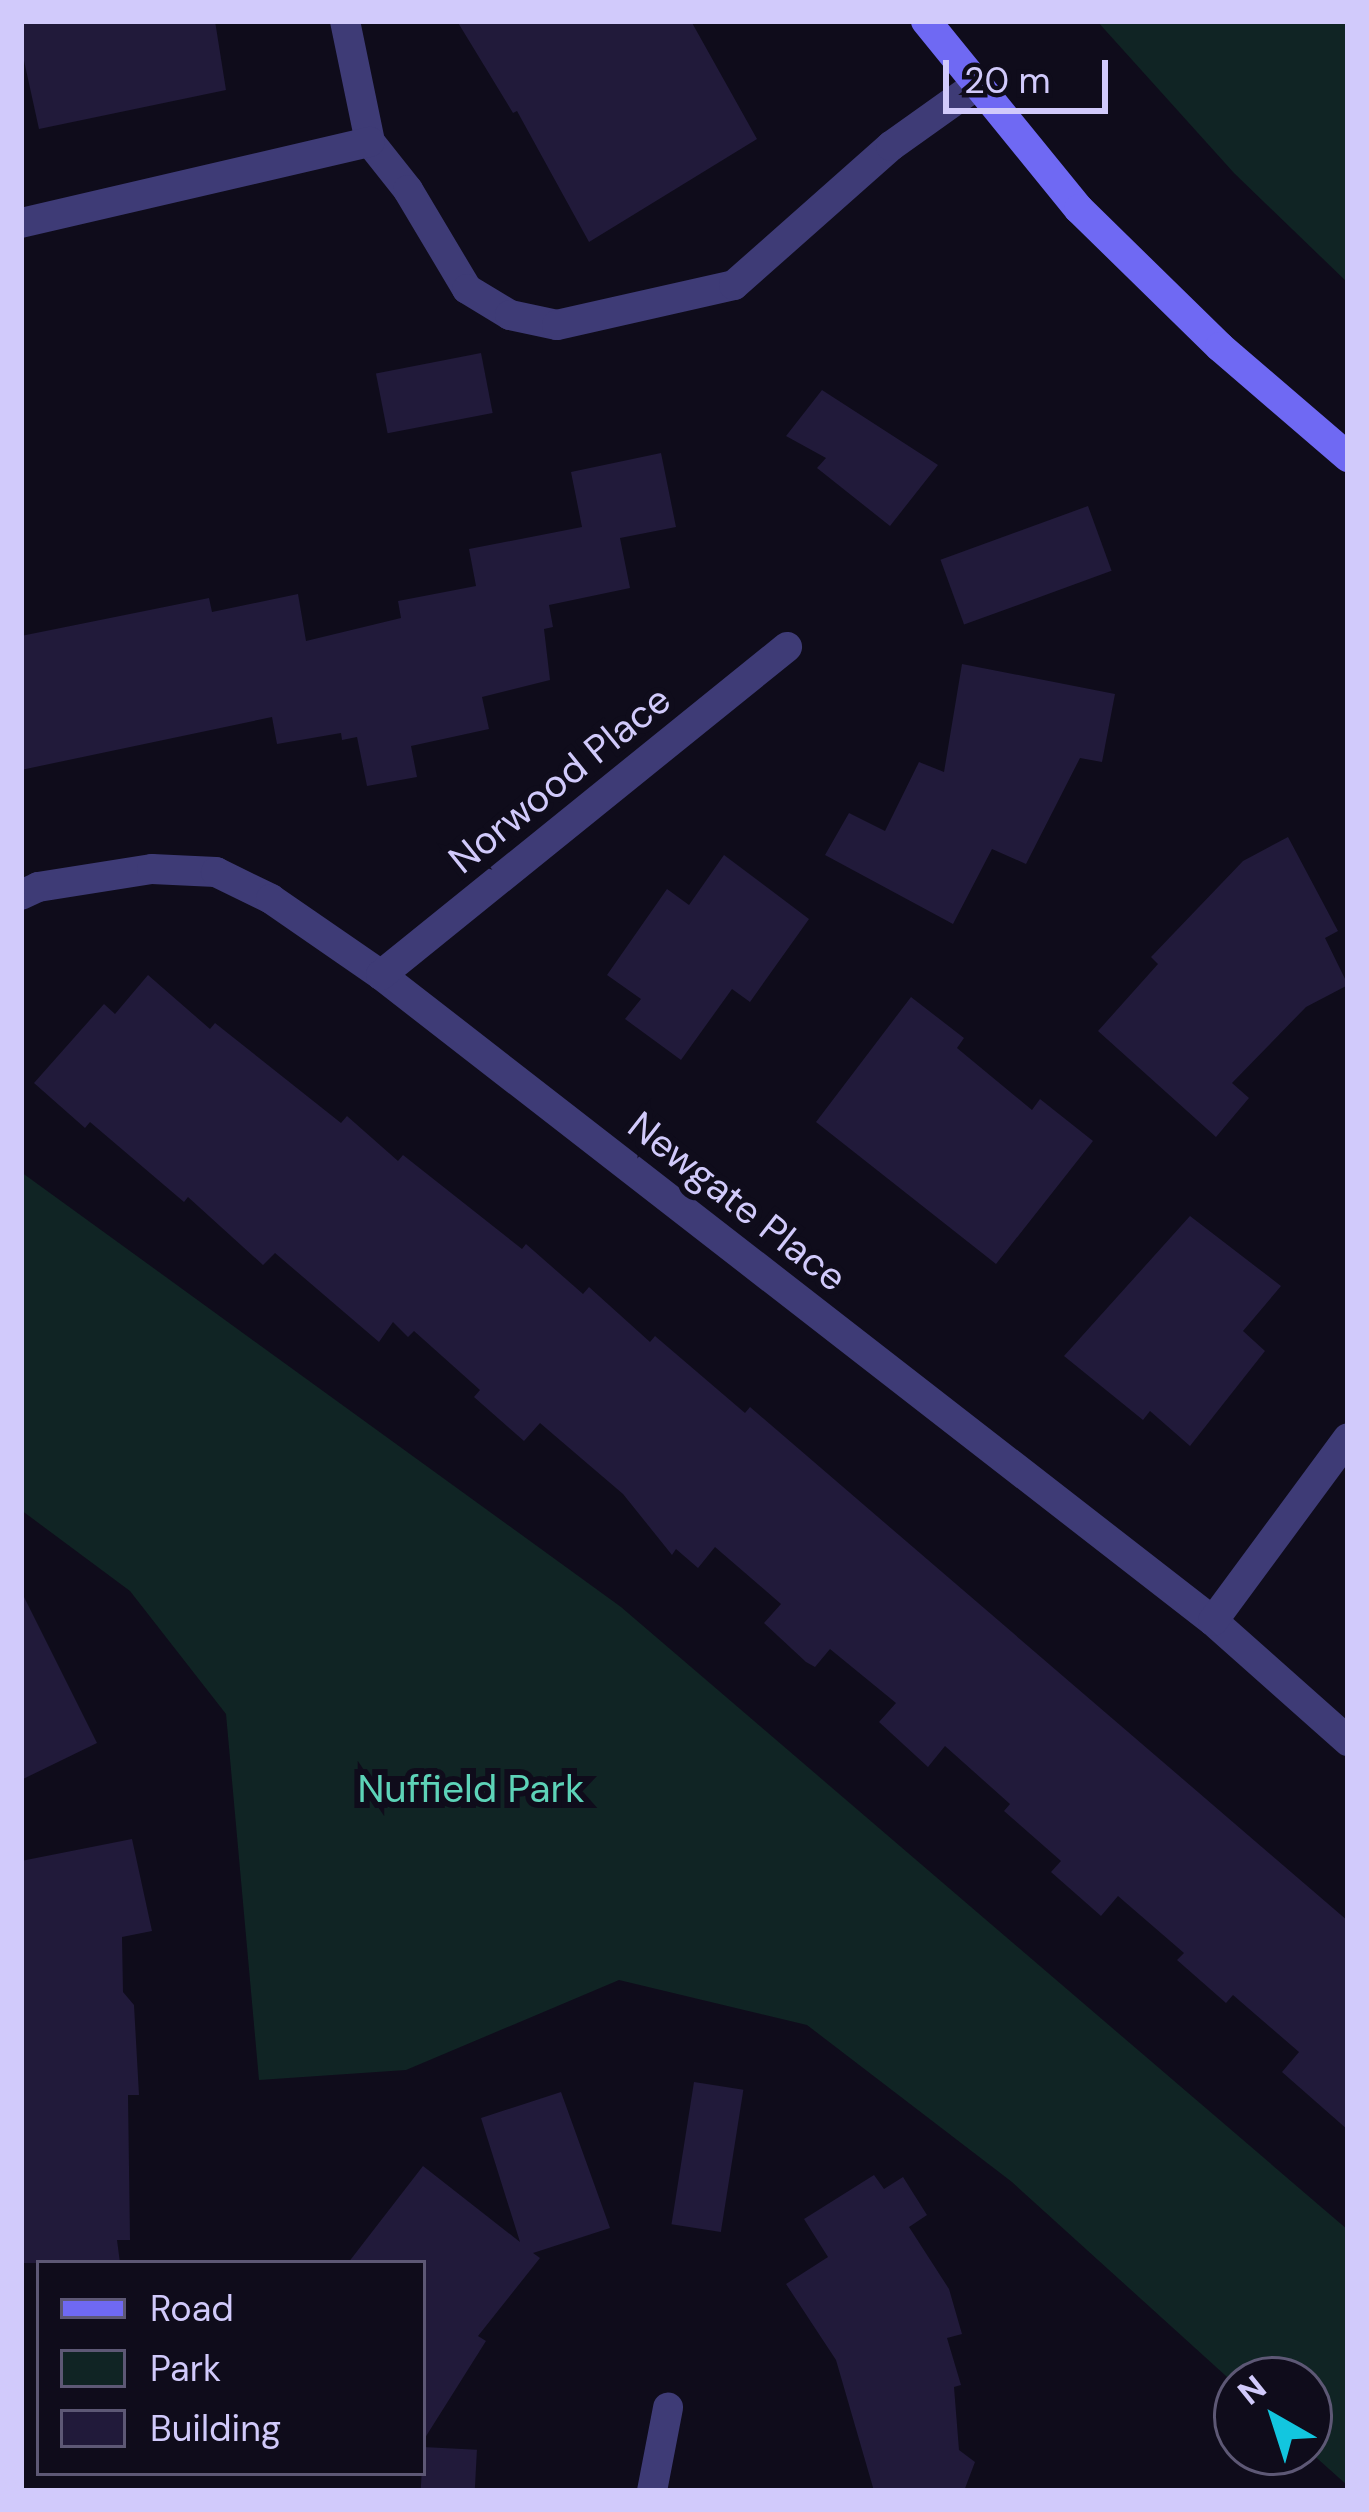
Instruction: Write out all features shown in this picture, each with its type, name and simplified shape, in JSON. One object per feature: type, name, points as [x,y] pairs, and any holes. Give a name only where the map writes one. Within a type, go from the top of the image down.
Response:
[{"type":"main road","points":[[926,21],[1079,209],[1208,336],[1348,457]]},
{"type":"street","points":[[345,21],[370,142],[408,190],[467,289],[509,315],[557,325],[734,285],[891,146],[975,86]]},
{"type":"street","points":[[21,223],[370,142]]},
{"type":"street","name":"Norwood Place","points":[[381,975],[787,647]]},
{"type":"street","name":"Newgate Place","points":[[21,896],[38,887],[152,868],[216,872],[272,899],[381,975],[1213,1621],[1348,1741]]},
{"type":"street","points":[[1213,1621],[1348,1438]]},
{"type":"street","points":[[652,2491],[668,2408]]},
{"type":"green space","points":[[1097,21],[1348,21],[1348,283],[1234,173]]},
{"type":"green space","name":"Nuffield Park","points":[[21,1172],[621,1607],[1348,2230],[1348,2486],[1333,2473],[1333,2356],[1213,2356],[1213,2364],[1012,2182],[807,2025],[619,1980],[406,2070],[259,2080],[226,1714],[130,1591],[21,1510]]},
{"type":"building","points":[[21,21],[215,21],[226,90],[39,129],[21,47]]},
{"type":"building","points":[[457,21],[691,21],[757,139],[589,242],[517,111],[513,113]]},
{"type":"building","points":[[481,353],[493,413],[388,433],[376,373]]},
{"type":"building","points":[[822,390],[938,465],[890,526],[817,468],[826,458],[786,436]]},
{"type":"building","points":[[661,453],[676,527],[620,538],[630,588],[549,605],[553,627],[544,629],[550,680],[482,697],[489,729],[411,746],[417,777],[367,786],[357,737],[342,740],[341,733],[277,744],[272,717],[21,770],[21,636],[209,598],[212,612],[298,594],[306,641],[401,618],[398,601],[476,586],[469,549],[582,527],[571,472]]},
{"type":"building","points":[[1088,506],[1112,571],[964,625],[940,560]]},
{"type":"building","points":[[962,664],[1115,694],[1102,762],[1080,758],[1026,864],[992,849],[953,924],[825,855],[849,813],[885,831],[919,762],[944,772]]},
{"type":"building","points":[[1288,837],[1338,931],[1325,938],[1348,985],[1306,1007],[1232,1083],[1249,1098],[1216,1137],[1098,1031],[1158,964],[1151,957],[1243,861]]},
{"type":"building","points":[[724,855],[809,919],[750,1002],[732,989],[681,1060],[625,1019],[641,999],[607,975],[667,889],[689,905]]},
{"type":"building","points":[[148,975],[210,1029],[215,1023],[341,1123],[347,1116],[398,1161],[403,1155],[522,1249],[526,1244],[583,1294],[589,1287],[650,1342],[655,1336],[745,1413],[750,1407],[1348,1921],[1348,2130],[1282,2072],[1299,2052],[1233,1995],[1226,2003],[1177,1960],[1184,1953],[1118,1896],[1101,1916],[1051,1872],[1061,1861],[1004,1811],[1010,1804],[945,1746],[928,1767],[879,1722],[896,1703],[830,1649],[815,1667],[806,1662],[764,1623],[781,1604],[715,1547],[698,1568],[676,1549],[672,1555],[623,1494],[540,1423],[524,1441],[474,1397],[480,1390],[414,1331],[408,1337],[393,1322],[379,1342],[275,1253],[263,1265],[188,1197],[184,1202],[90,1122],[85,1128],[34,1083],[104,1004],[115,1014]]},
{"type":"building","points":[[911,997],[964,1038],[957,1048],[1032,1110],[1040,1099],[1093,1141],[996,1264],[816,1122]]},
{"type":"building","points":[[1190,1216],[1281,1286],[1243,1331],[1265,1351],[1190,1446],[1150,1411],[1143,1420],[1064,1356]]},
{"type":"building","points":[[21,1591],[97,1743],[21,1780]]},
{"type":"building","points":[[132,1839],[152,1931],[122,1937],[123,1992],[134,2005],[139,2095],[128,2095],[130,2240],[117,2240],[120,2260],[21,2263],[21,1861]]},
{"type":"building","points":[[694,2082],[743,2090],[721,2232],[671,2224]]},
{"type":"building","points":[[561,2092],[610,2228],[533,2253],[540,2258],[478,2336],[486,2341],[426,2436],[426,2260],[350,2260],[423,2166],[520,2242],[481,2118]]},
{"type":"building","points":[[874,2175],[884,2189],[903,2177],[927,2215],[909,2227],[949,2289],[962,2334],[947,2338],[961,2385],[954,2387],[959,2450],[975,2462],[964,2491],[874,2491],[836,2360],[786,2284],[828,2257],[804,2219]]},
{"type":"building","points":[[426,2447],[477,2450],[475,2491],[421,2491]]}]
